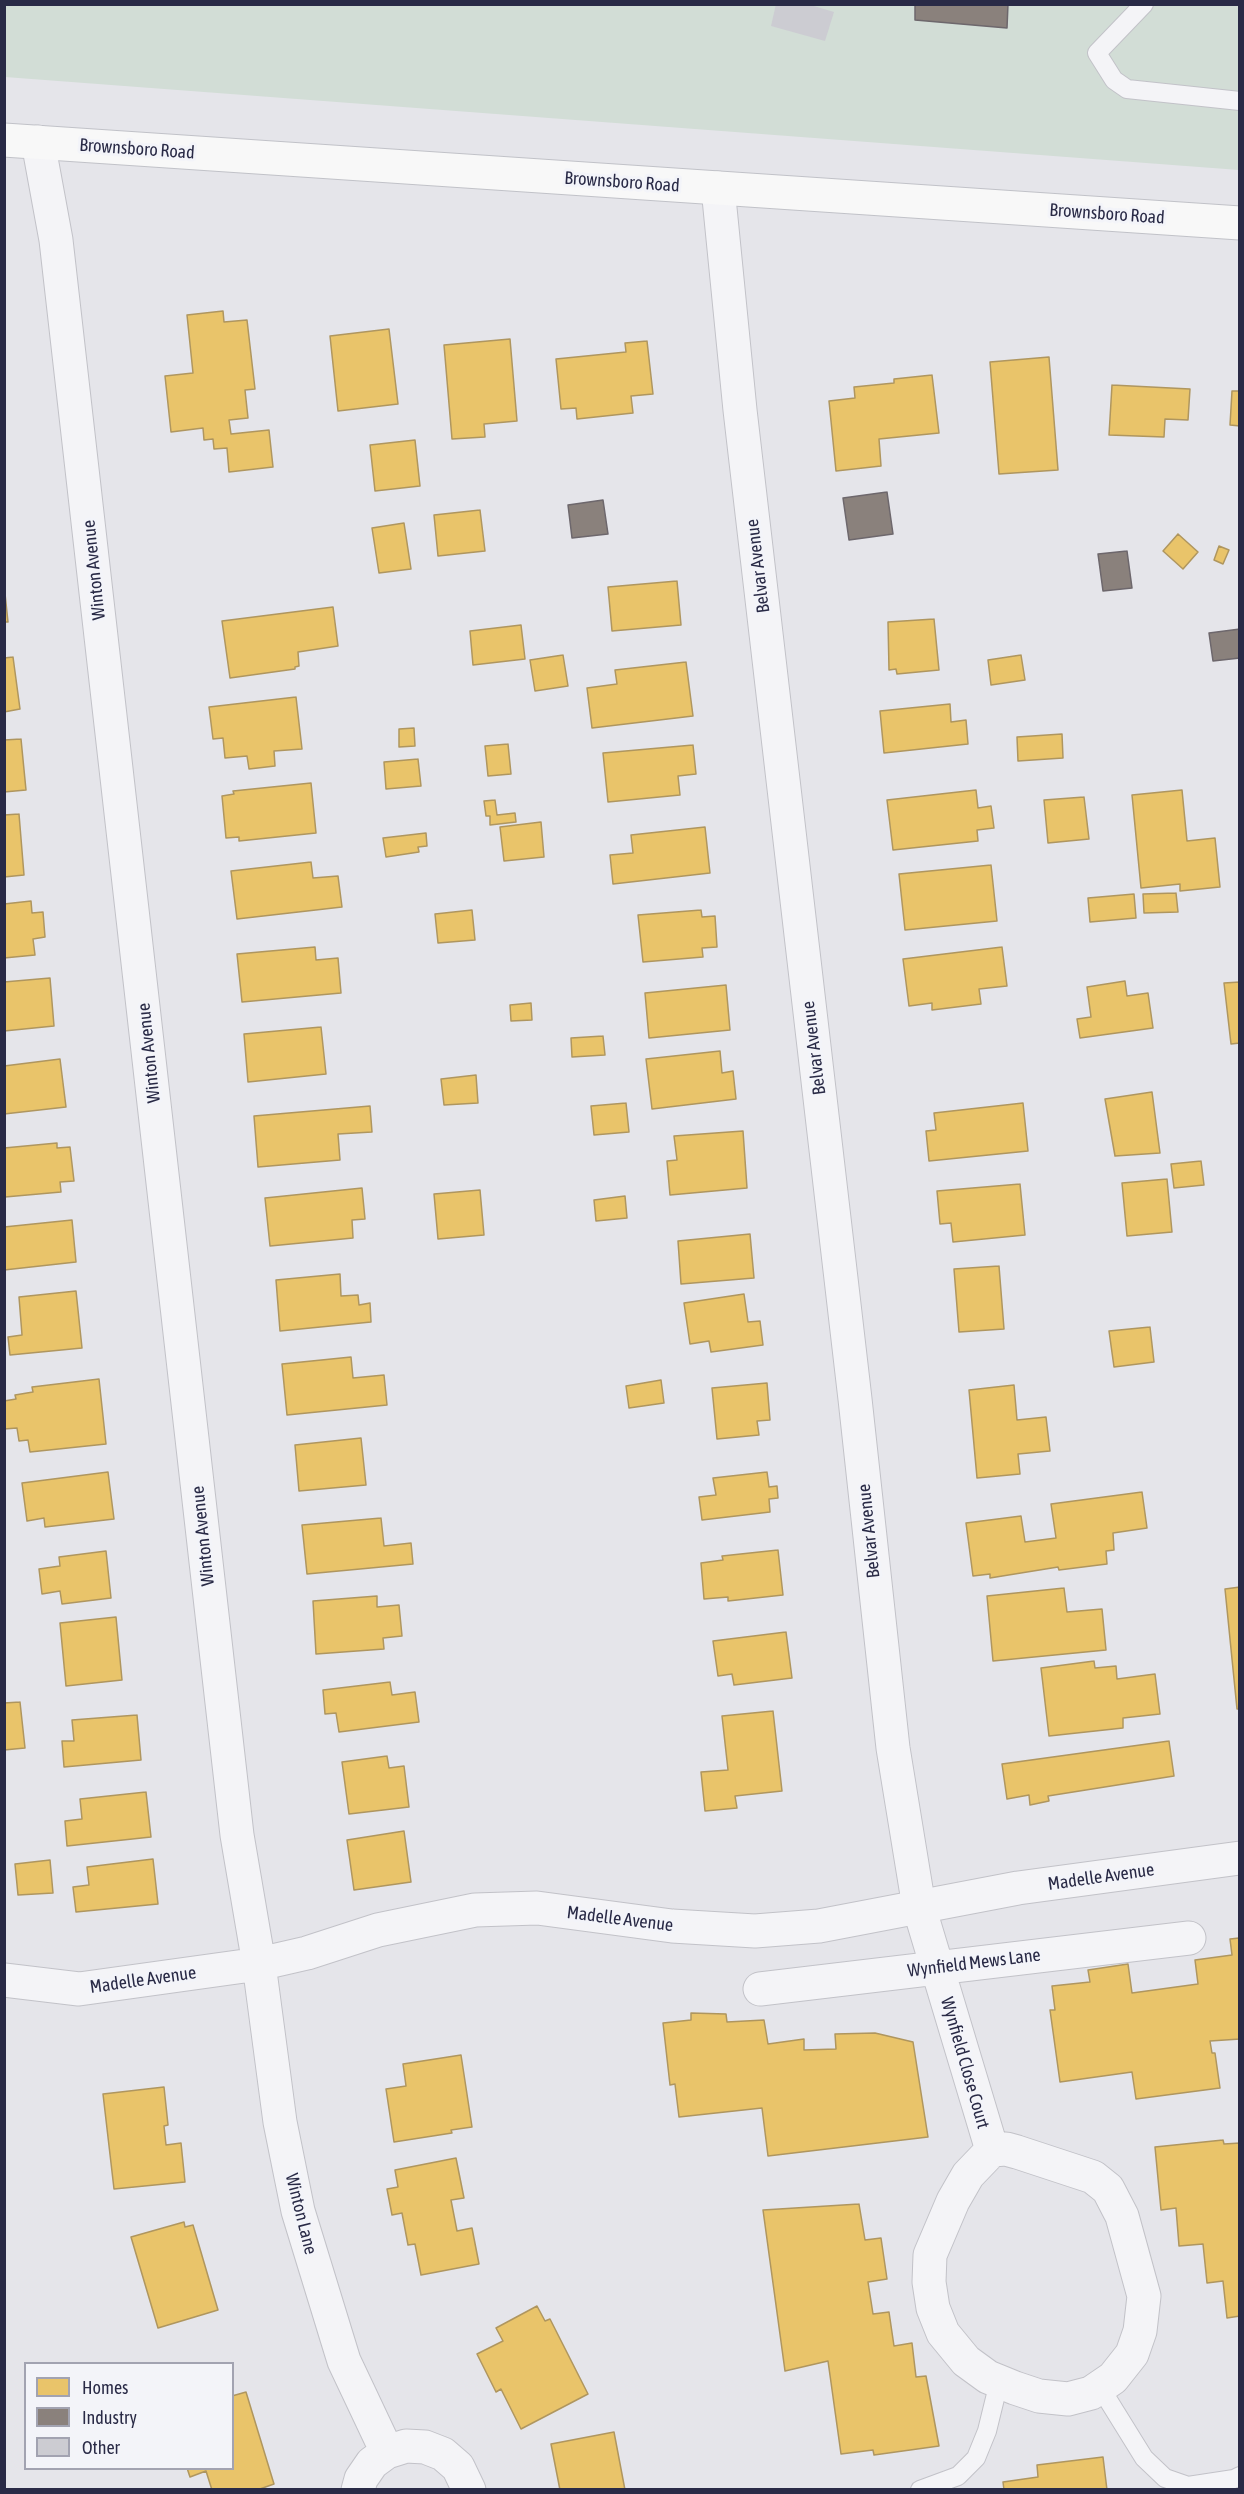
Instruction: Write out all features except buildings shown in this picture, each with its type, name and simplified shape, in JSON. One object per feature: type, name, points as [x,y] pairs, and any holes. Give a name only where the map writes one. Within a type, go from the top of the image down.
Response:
[{"type":"main road","name":"Brownsboro Road","points":[[4,140],[1239,223]]},
{"type":"street","name":"Winton Avenue","points":[[38,142],[56,240],[237,1835],[259,1964]]},
{"type":"street","name":"Belvar Avenue","points":[[718,188],[740,410],[893,1748],[919,1908]]},
{"type":"street","name":"Madelle Avenue","points":[[4,1980],[79,1989],[259,1964],[307,1953],[378,1930],[475,1910],[537,1908],[672,1926],[755,1931],[819,1926],[1018,1888],[1239,1858]]},
{"type":"street","name":"Wynfield Close Court","points":[[919,1908],[992,2150]]},
{"type":"street","name":"Wynfield Mews Lane","points":[[760,1989],[1189,1938]]},
{"type":"street","name":"Winton Lane","points":[[259,1964],[280,2122],[298,2211],[344,2361],[387,2452]]},
{"type":"street","name":"Wynfield Close Court","points":[[1006,2149],[1093,2177],[1108,2189],[1122,2216],[1144,2296],[1140,2331],[1132,2354],[1113,2378],[1091,2393],[1068,2399],[1039,2396],[999,2382],[966,2361],[943,2333],[933,2308],[929,2282],[930,2255],[953,2201],[968,2175],[992,2150],[1006,2149]]},
{"type":"street","points":[[358,2490],[361,2479],[372,2463],[387,2452],[406,2446],[425,2447],[443,2454],[458,2467],[469,2490]]},
{"type":"lane","points":[[1144,4],[1097,53],[1114,80],[1127,89],[1239,101]]},
{"type":"lane","points":[[920,2490],[958,2476],[976,2458],[987,2431],[999,2382]]},
{"type":"lane","points":[[1100,2387],[1144,2458],[1165,2478],[1188,2487],[1234,2479],[1239,2476]]},
{"type":"shaded area","points":[[4,5],[1239,5],[1239,170],[5,77]]}]
